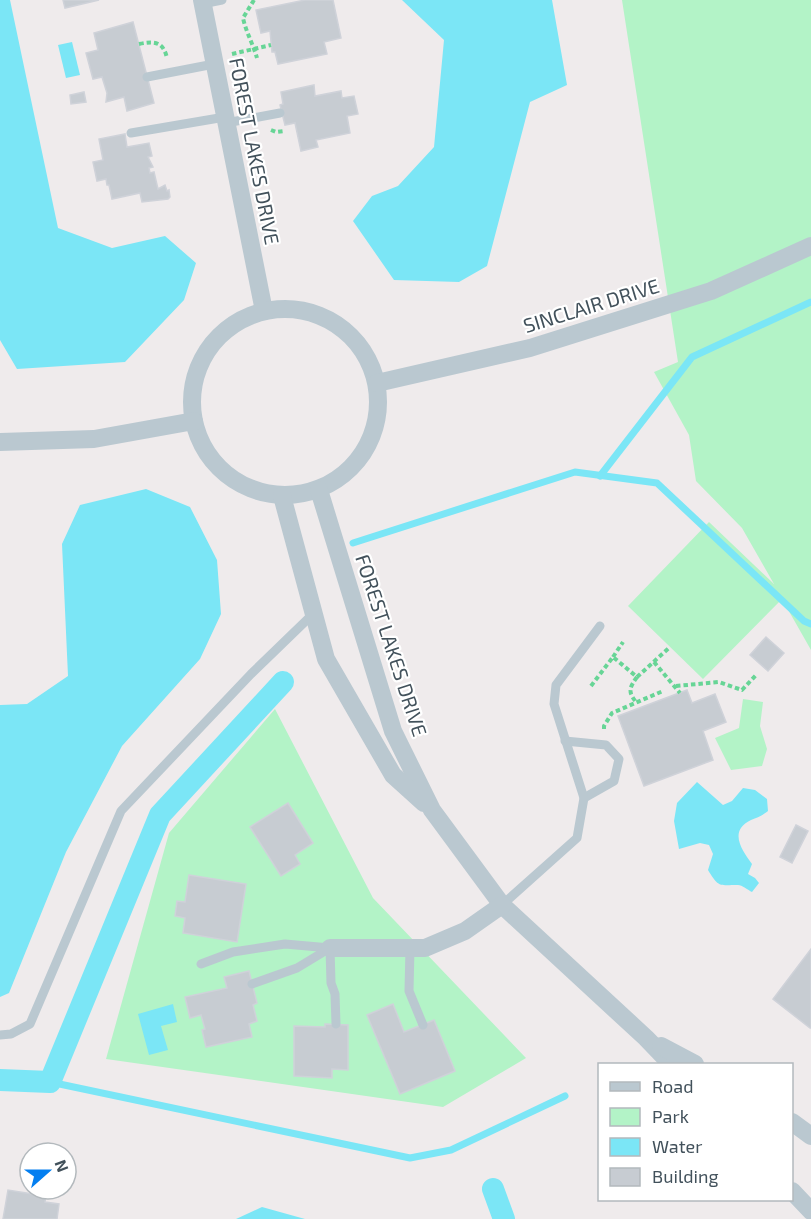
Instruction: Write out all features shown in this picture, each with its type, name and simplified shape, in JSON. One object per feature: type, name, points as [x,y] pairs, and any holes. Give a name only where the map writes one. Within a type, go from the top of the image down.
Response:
[{"type":"street","name":"FOREST LAKES DRIVE","points":[[202,2],[264,311]]},
{"type":"street","name":"SINCLAIR DRIVE","points":[[377,383],[542,345],[711,291],[811,246]]},
{"type":"street","points":[[293,309],[322,316],[347,332],[366,355],[377,383],[379,409],[373,435],[361,459],[342,477],[319,490],[301,495],[282,496],[252,490],[225,474],[205,450],[194,421],[192,392],[200,364],[215,340],[237,322],[264,311],[293,309]]},
{"type":"street","points":[[0,442],[94,439],[194,421]]},
{"type":"street","name":"FOREST LAKES DRIVE","points":[[319,490],[393,731],[432,810],[502,904],[646,1038],[669,1063]]},
{"type":"street","name":"FOREST LAKES DRIVE","points":[[282,496],[326,658],[393,775],[432,810]]},
{"type":"street","points":[[330,948],[425,948],[465,931],[502,904]]},
{"type":"street","name":"FOREST LAKES DRIVE","points":[[646,1038],[691,1063]]},
{"type":"street","points":[[793,1123],[811,1136]]},
{"type":"street","points":[[793,1192],[811,1211]]},
{"type":"lane","points":[[202,2],[222,0]]},
{"type":"lane","points":[[147,77],[172,73],[214,61]]},
{"type":"lane","points":[[131,133],[280,112]]},
{"type":"lane","points":[[0,1035],[11,1034],[30,1024],[121,811],[251,674],[314,613]]},
{"type":"lane","points":[[502,904],[577,838],[584,798],[554,704],[556,685],[600,626]]},
{"type":"lane","points":[[565,741],[606,745],[619,759],[614,781],[584,798]]},
{"type":"lane","points":[[201,964],[233,952],[285,944],[330,948]]},
{"type":"lane","points":[[252,984],[297,968],[330,948]]},
{"type":"lane","points":[[330,948],[331,983],[336,994],[336,1024]]},
{"type":"lane","points":[[410,948],[409,991],[423,1024]]},
{"type":"path","points":[[254,0],[243,18],[245,29],[253,41],[257,58]]},
{"type":"path","points":[[139,44],[153,41],[160,44],[165,51],[172,73]]},
{"type":"path","points":[[214,61],[271,45]]},
{"type":"path","points":[[591,686],[623,642]]},
{"type":"path","points":[[636,702],[630,694],[630,687],[637,677],[670,647]]},
{"type":"path","points":[[613,657],[637,677]]},
{"type":"path","points":[[654,662],[680,693]]},
{"type":"path","points":[[676,686],[719,682],[742,690],[756,675]]},
{"type":"path","points":[[606,745],[604,726],[612,712],[663,691]]},
{"type":"green space","points":[[622,0],[811,0],[811,650],[782,599],[703,679],[628,606],[709,522],[774,584],[742,528],[696,481],[689,435],[654,372],[678,362]]},
{"type":"green space","points":[[743,699],[763,702],[760,726],[767,749],[762,766],[731,770],[715,738],[739,728]]},
{"type":"green space","points":[[275,709],[373,898],[526,1058],[443,1107],[106,1059],[169,833]]},
{"type":"water","points":[[0,0],[10,0],[58,228],[112,248],[165,236],[196,263],[184,300],[125,362],[17,369],[0,340]]},
{"type":"water","points":[[402,0],[552,0],[567,85],[530,102],[487,266],[459,282],[394,280],[353,221],[372,196],[398,186],[434,147],[444,40]]},
{"type":"water","points":[[72,42],[80,75],[66,78],[58,45]]},
{"type":"water","points":[[146,489],[190,507],[217,560],[221,614],[200,659],[122,746],[66,852],[9,993],[0,997],[0,705],[27,704],[68,676],[62,544],[80,505]]},
{"type":"water","points":[[697,782],[723,805],[732,801],[743,788],[755,790],[767,799],[768,811],[744,824],[739,835],[741,847],[752,864],[748,874],[759,883],[752,892],[740,885],[717,883],[708,870],[713,854],[709,845],[700,843],[679,849],[674,821],[677,803]]},
{"type":"water","points":[[173,1004],[177,1022],[161,1026],[168,1050],[149,1055],[138,1014]]},
{"type":"water","points":[[262,1207],[305,1219],[236,1219]]},
{"type":"building","points":[[63,0],[99,0],[65,8]]},
{"type":"building","points":[[305,0],[333,0],[341,38],[324,42],[327,54],[278,64],[275,52],[272,52],[270,31],[261,33],[256,10]]},
{"type":"building","points":[[133,22],[154,103],[127,111],[124,97],[106,102],[107,93],[102,77],[93,79],[86,53],[98,50],[94,33]]},
{"type":"building","points":[[314,85],[315,96],[341,91],[342,98],[354,96],[358,114],[347,116],[350,133],[316,140],[318,147],[301,151],[295,123],[285,125],[280,105],[283,104],[281,92]]},
{"type":"building","points":[[84,92],[86,102],[71,104],[70,95]]},
{"type":"building","points":[[125,134],[127,147],[149,143],[152,156],[148,157],[153,167],[149,168],[150,173],[154,172],[158,189],[165,185],[167,191],[169,190],[168,199],[142,202],[140,193],[112,199],[106,179],[97,181],[93,162],[103,160],[99,139]]},
{"type":"building","points":[[766,637],[784,653],[768,671],[750,655]]},
{"type":"building","points":[[687,690],[692,703],[715,694],[726,722],[703,731],[713,760],[644,786],[618,716]]},
{"type":"building","points":[[288,803],[313,843],[295,855],[300,864],[281,876],[250,827]]},
{"type":"building","points":[[796,825],[808,831],[792,863],[780,857]]},
{"type":"building","points":[[189,875],[246,884],[237,942],[183,933],[185,918],[175,916],[177,901],[185,902]]},
{"type":"building","points":[[811,949],[811,1028],[810,1028],[773,999]]},
{"type":"building","points":[[249,971],[257,1003],[253,1005],[257,1021],[249,1024],[252,1037],[206,1047],[201,1015],[190,1018],[185,997],[227,988],[224,977]]},
{"type":"building","points":[[393,1004],[404,1032],[434,1020],[455,1071],[400,1094],[367,1015]]},
{"type":"building","points":[[325,1024],[348,1025],[348,1070],[332,1069],[332,1078],[294,1076],[294,1026],[325,1027]]},
{"type":"building","points":[[8,1190],[18,1192],[18,1201],[45,1201],[59,1204],[57,1219],[3,1219]]},
{"type":"waterway","points":[[600,476],[692,357],[811,302]]},
{"type":"waterway","points":[[353,543],[575,472],[657,483],[804,621],[811,624]]},
{"type":"waterway","points":[[0,1080],[50,1082],[160,815],[283,682]]},
{"type":"waterway","points":[[50,1082],[410,1158],[451,1150],[565,1096]]},
{"type":"waterway","points":[[493,1189],[504,1219]]}]
